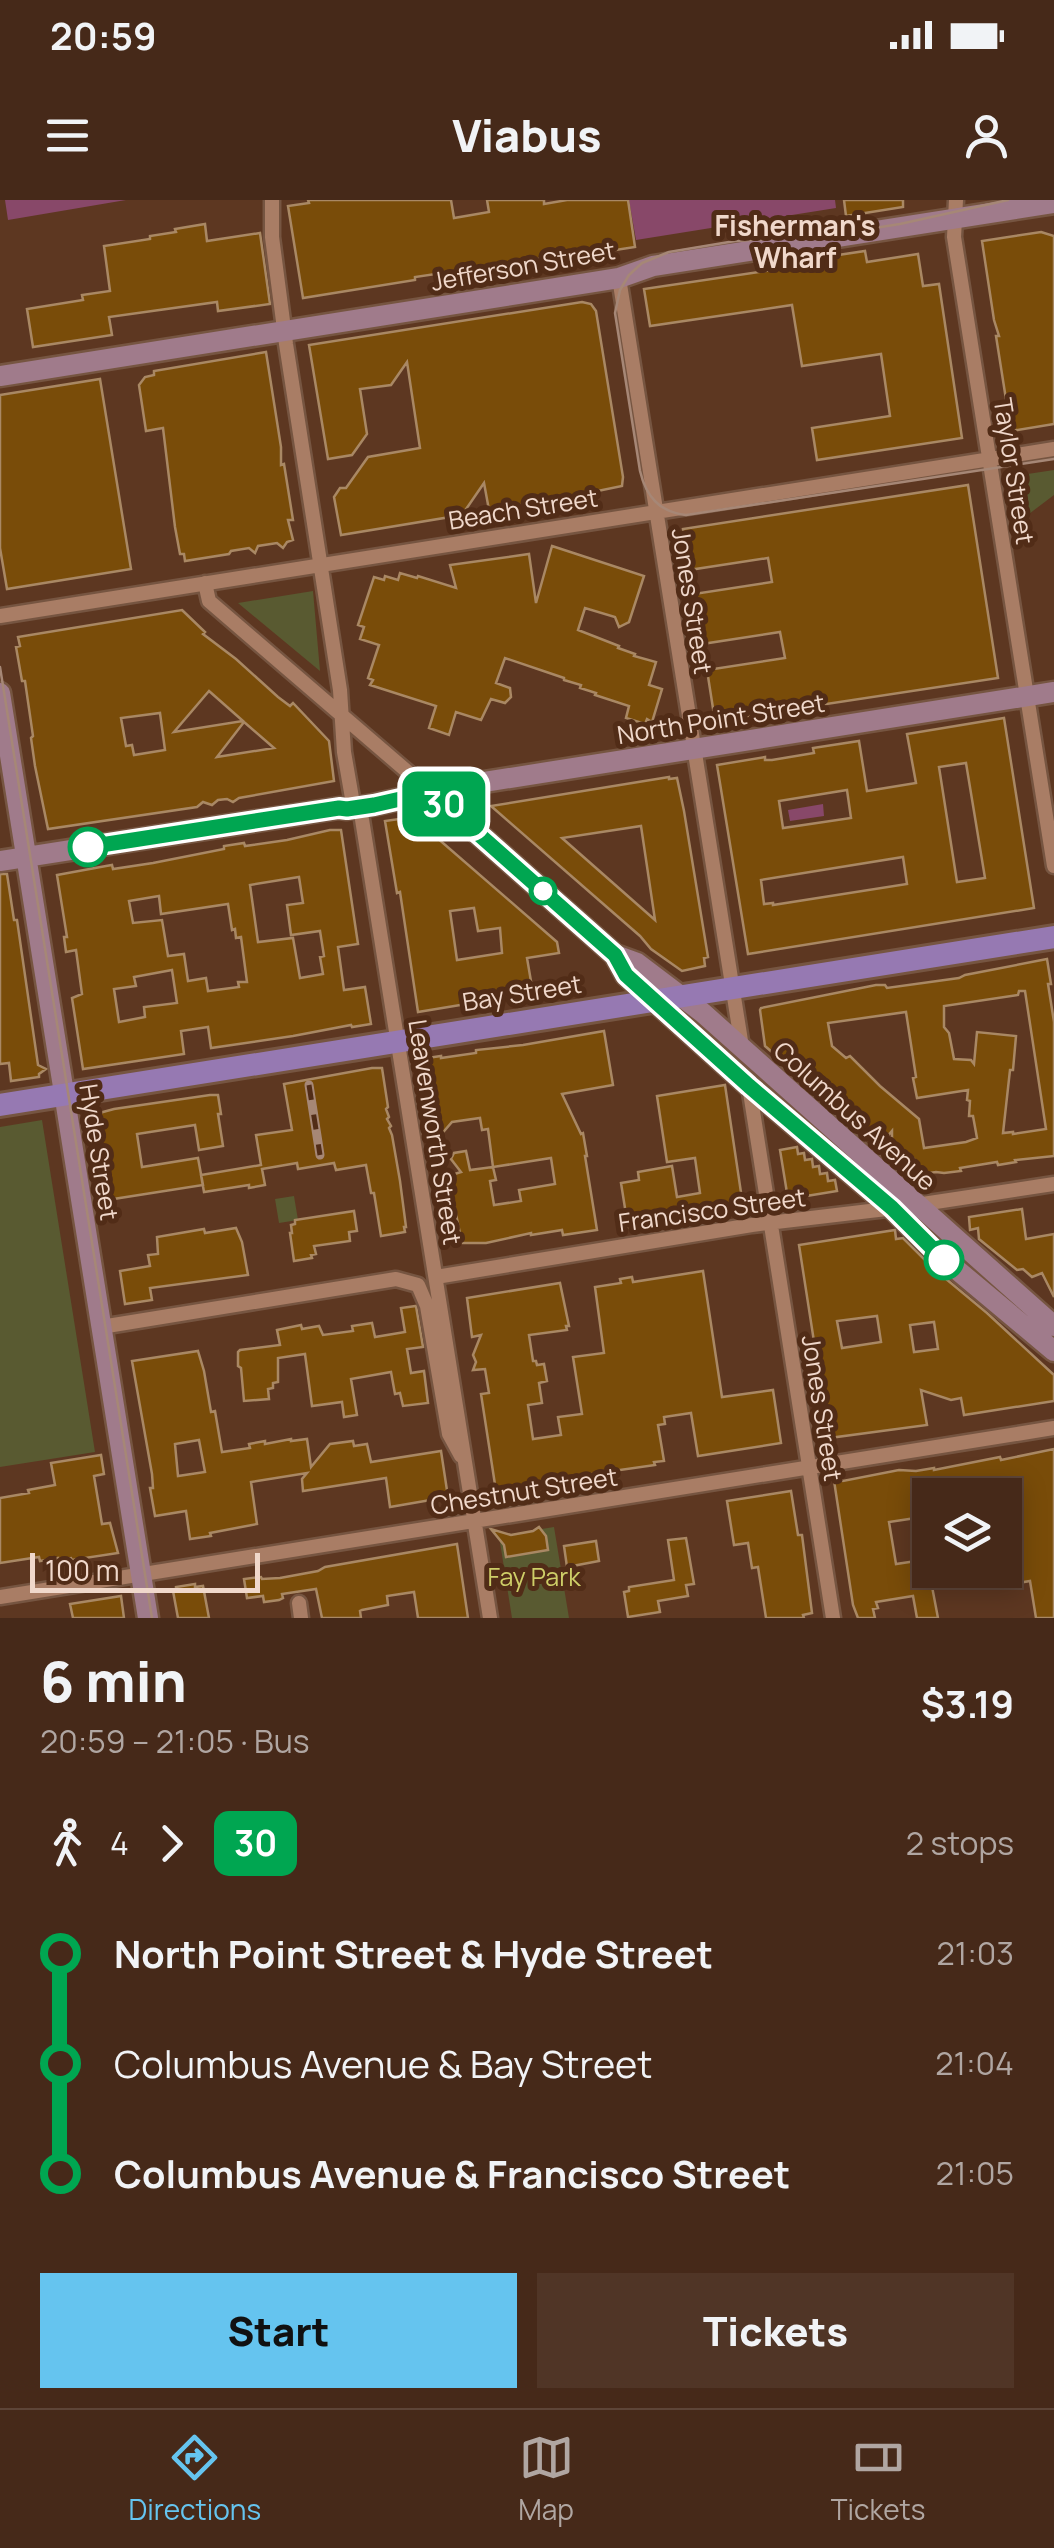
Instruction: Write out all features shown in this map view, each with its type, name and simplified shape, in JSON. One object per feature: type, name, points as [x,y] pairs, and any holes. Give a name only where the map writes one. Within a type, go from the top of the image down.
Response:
[{"type":"main road","name":"Bay Street","points":[[0,1105],[1054,937]]},
{"type":"street","name":"Leavenworth Street","points":[[272,200],[272,237],[343,718],[350,804],[398,1041],[490,1618]]},
{"type":"street","name":"Jefferson Street","points":[[0,376],[618,278],[653,266],[955,209],[1054,204]]},
{"type":"street","name":"Taylor Street","points":[[955,209],[954,236],[1054,866]]},
{"type":"street","name":"Jones Street","points":[[618,278],[743,1048]]},
{"type":"street","name":"Beach Street","points":[[0,616],[1054,449]]},
{"type":"street","name":"Columbus Avenue","points":[[205,583],[209,601],[615,955],[626,975],[892,1208],[944,1260],[1054,1351]]},
{"type":"street","name":"North Point Street","points":[[0,861],[350,804],[371,796],[397,798],[1054,692]]},
{"type":"street","name":"Hyde Street","points":[[0,693],[148,1618]]},
{"type":"street","name":"Columbus Avenue","points":[[615,955],[637,963],[743,1048],[1054,1326]]},
{"type":"street","name":"Jones Street","points":[[749,1086],[833,1618]]},
{"type":"street","name":"Francisco Street","points":[[436,1277],[610,1247],[1054,1184]]},
{"type":"street","name":"Leavenworth Street","points":[[102,1328],[396,1279],[418,1285],[427,1306],[449,1434],[466,1464]]},
{"type":"street","name":"Chestnut Street","points":[[0,1597],[1054,1428]]},
{"type":"green space","points":[[1054,470],[1054,495],[1021,520],[1014,476]]},
{"type":"green space","points":[[313,591],[320,671],[238,603]]},
{"type":"green space","points":[[42,1120],[95,1452],[0,1467],[0,1127]]},
{"type":"green space","points":[[294,1196],[298,1220],[279,1223],[275,1199]]},
{"type":"green space","name":"Fay Park","points":[[554,1527],[569,1618],[512,1618],[499,1536]]},
{"type":"shaded area","points":[[5,200],[126,200],[8,220]]},
{"type":"shaded area","points":[[629,200],[835,200],[836,208],[636,240]]},
{"type":"shaded area","points":[[823,804],[824,816],[790,821],[788,810]]},
{"type":"building","points":[[308,200],[451,200],[454,218],[489,212],[487,200],[544,200],[544,204],[628,200],[635,247],[415,277],[303,298],[288,206],[309,203]]},
{"type":"building","points":[[844,200],[903,200],[903,207],[846,216]]},
{"type":"building","points":[[205,224],[207,241],[260,233],[270,304],[218,311],[217,302],[109,317],[112,335],[33,347],[27,309],[83,300],[82,295],[110,291],[104,246]]},
{"type":"building","points":[[1041,232],[1054,236],[1054,424],[1011,431],[982,241]]},
{"type":"building","points":[[865,251],[867,262],[918,254],[923,286],[939,284],[962,438],[817,460],[812,428],[890,416],[881,354],[802,366],[792,305],[650,326],[644,289],[786,268],[785,263]]},
{"type":"building","points":[[582,302],[591,304],[596,311],[622,486],[489,510],[484,483],[462,515],[341,535],[334,497],[340,488],[346,488],[368,457],[420,448],[407,362],[391,385],[360,389],[367,434],[352,455],[328,459],[309,345]]},
{"type":"building","points":[[266,352],[293,540],[283,548],[277,543],[258,546],[255,553],[249,548],[185,561],[175,527],[163,428],[146,431],[139,385],[154,371]]},
{"type":"building","points":[[100,379],[131,569],[7,589],[0,548],[0,395]]},
{"type":"building","points":[[968,485],[998,678],[715,721],[707,670],[785,658],[780,632],[702,644],[694,594],[772,582],[768,558],[689,570],[683,529]]},
{"type":"building","points":[[552,546],[644,576],[629,622],[619,627],[615,617],[585,608],[578,630],[656,662],[649,685],[662,689],[652,722],[647,719],[645,724],[626,718],[629,706],[505,658],[496,683],[510,688],[511,697],[505,703],[491,699],[481,720],[456,712],[449,735],[429,728],[436,706],[370,685],[373,680],[368,678],[379,645],[360,639],[364,627],[358,625],[374,577],[398,580],[400,573],[456,588],[450,565],[529,554],[536,603]]},
{"type":"building","points":[[182,610],[203,634],[278,697],[290,706],[293,703],[329,741],[334,781],[233,802],[203,802],[197,807],[48,829],[16,647],[20,646],[18,637]],"holes":[[[209,691],[243,721],[174,732]],[[160,713],[165,750],[134,755],[132,745],[126,746],[121,718]],[[244,722],[274,748],[217,757]]]},
{"type":"building","points":[[1004,718],[1034,908],[748,954],[717,765],[814,753],[813,748],[859,741],[867,791],[916,783],[907,734]],"holes":[[[966,763],[985,878],[957,882],[939,767]],[[847,790],[851,818],[783,828],[779,801]],[[903,857],[907,884],[773,905],[764,904],[761,880]]]},
{"type":"building","points":[[677,778],[708,957],[704,958],[705,966],[682,971],[651,949],[491,806]],"holes":[[[641,826],[655,920],[562,838]]]},
{"type":"building","points":[[413,817],[557,942],[559,953],[527,958],[533,993],[418,1012],[385,821]],"holes":[[[474,908],[478,931],[500,928],[502,953],[457,960],[450,911]]]},
{"type":"building","points":[[341,830],[358,944],[338,947],[344,990],[365,987],[371,1024],[211,1048],[208,1027],[181,1031],[184,1054],[83,1069],[72,998],[82,994],[76,950],[66,952],[57,875],[112,865],[113,869],[153,863],[224,846]],"holes":[[[299,877],[303,903],[287,905],[291,935],[320,931],[324,956],[320,957],[323,974],[300,978],[293,938],[258,942],[250,885]],[[159,896],[161,914],[228,904],[232,930],[235,929],[236,938],[241,937],[247,982],[238,982],[239,987],[208,991],[206,978],[188,981],[184,954],[168,956],[162,920],[133,923],[129,901]],[[172,970],[177,1003],[144,1007],[145,1017],[119,1022],[114,989],[136,986],[134,977]]]},
{"type":"building","points":[[0,874],[7,874],[17,920],[38,1065],[46,1069],[39,1077],[11,1081],[9,1063],[0,1064]]},
{"type":"building","points":[[1047,959],[1054,1022],[1054,1156],[916,1175],[914,1159],[892,1160],[892,1131],[880,1145],[765,1046],[761,1008],[876,985],[887,988]],"holes":[[[1025,991],[1046,1129],[1013,1134],[1003,1133],[1016,1036],[977,1032],[974,1064],[971,1060],[954,1059],[944,1027],[944,1006],[1018,995]],[[906,1012],[917,1098],[968,1090],[969,1116],[973,1116],[977,1138],[924,1148],[919,1119],[850,1056],[846,1058],[832,1046],[828,1023]]]},
{"type":"building","points":[[604,1031],[613,1085],[562,1094],[583,1133],[597,1230],[563,1235],[562,1230],[486,1243],[462,1243],[448,1176],[461,1172],[451,1159],[454,1153],[466,1151],[470,1170],[493,1167],[488,1129],[482,1130],[480,1118],[452,1122],[439,1137],[427,1058]],"holes":[[[551,1158],[555,1184],[519,1190],[521,1201],[494,1205],[490,1181],[496,1180],[493,1167]]]},
{"type":"building","points":[[382,1068],[405,1232],[381,1236],[366,1165],[336,1170],[334,1163],[298,1169],[297,1163],[262,1169],[265,1185],[204,1192],[201,1175],[261,1165],[256,1135],[292,1130],[284,1084]]},
{"type":"building","points":[[725,1085],[743,1206],[628,1227],[621,1183],[639,1180],[638,1172],[672,1166],[677,1197],[700,1193],[695,1158],[667,1162],[657,1096]]},
{"type":"building","points":[[218,1095],[223,1146],[199,1150],[195,1125],[137,1134],[142,1167],[198,1158],[203,1185],[107,1200],[92,1115]]},
{"type":"building","points":[[797,1147],[805,1160],[812,1159],[813,1167],[819,1166],[820,1174],[827,1173],[828,1181],[835,1180],[837,1191],[788,1199],[780,1150]]},
{"type":"building","points":[[1022,1209],[1026,1239],[1054,1234],[1054,1297],[1042,1273],[1032,1277],[1023,1269],[1017,1270],[979,1239],[978,1228],[970,1230],[969,1217]]},
{"type":"building","points":[[354,1211],[357,1231],[349,1232],[350,1241],[314,1246],[316,1254],[312,1258],[294,1261],[290,1233],[295,1220]]},
{"type":"building","points":[[236,1228],[248,1275],[150,1288],[152,1300],[125,1304],[120,1271],[150,1266],[148,1255],[158,1254],[157,1237]]},
{"type":"building","points":[[895,1230],[896,1239],[903,1238],[1054,1375],[1054,1401],[964,1415],[961,1398],[951,1400],[921,1390],[927,1425],[829,1438],[799,1245]],"holes":[[[877,1316],[881,1342],[842,1348],[837,1321]],[[934,1322],[938,1349],[914,1352],[910,1325]]]},
{"type":"building","points":[[703,1271],[722,1397],[773,1390],[781,1443],[698,1456],[691,1413],[664,1417],[665,1424],[658,1425],[664,1461],[654,1462],[655,1465],[496,1491],[481,1394],[489,1393],[485,1369],[473,1370],[473,1355],[481,1335],[472,1337],[467,1298],[560,1283],[567,1330],[529,1335],[533,1361],[544,1364],[547,1381],[539,1383],[542,1403],[528,1405],[533,1439],[561,1435],[558,1417],[582,1414],[573,1357],[604,1353],[595,1287],[632,1277],[633,1282]]},
{"type":"building","points":[[416,1306],[423,1347],[407,1349],[411,1373],[424,1371],[428,1403],[403,1406],[400,1393],[395,1394],[391,1372],[351,1379],[357,1415],[344,1417],[342,1402],[312,1406],[305,1354],[278,1358],[278,1382],[268,1389],[269,1399],[244,1401],[238,1366],[240,1350],[280,1345],[277,1330],[301,1325],[302,1329],[319,1326],[323,1335],[353,1331],[352,1326],[372,1323],[375,1337],[405,1332],[401,1308]]},
{"type":"building","points":[[198,1351],[222,1452],[250,1448],[249,1444],[265,1441],[307,1439],[311,1467],[330,1444],[353,1441],[354,1446],[367,1444],[371,1462],[441,1451],[448,1497],[390,1507],[386,1478],[303,1491],[302,1479],[307,1473],[251,1482],[257,1524],[190,1539],[186,1511],[155,1516],[152,1474],[132,1361]],"holes":[[[199,1440],[205,1472],[178,1476],[175,1444]]]},
{"type":"building","points":[[1054,1449],[1054,1618],[1036,1618],[1030,1581],[1022,1582],[1022,1478],[912,1478],[912,1519],[889,1522],[896,1564],[912,1562],[912,1588],[932,1588],[938,1618],[917,1618],[913,1596],[876,1602],[875,1618],[858,1618],[833,1474],[843,1481],[1000,1457],[1001,1460]]},
{"type":"building","points":[[101,1455],[104,1474],[94,1476],[102,1524],[110,1523],[118,1553],[72,1560],[40,1561],[39,1557],[0,1563],[0,1498],[55,1485],[51,1463]]},
{"type":"building","points":[[791,1491],[798,1535],[802,1535],[812,1613],[803,1615],[804,1618],[766,1618],[758,1567],[752,1568],[748,1543],[734,1545],[727,1501]]},
{"type":"building","points":[[539,1527],[546,1536],[548,1550],[506,1557],[504,1545],[491,1529],[511,1535]]},
{"type":"building","points":[[686,1538],[694,1584],[686,1585],[688,1596],[658,1601],[660,1612],[628,1617],[624,1592],[629,1587],[674,1580],[668,1540]]},
{"type":"building","points":[[596,1541],[599,1561],[567,1567],[564,1546]]},
{"type":"building","points":[[457,1544],[468,1618],[418,1618],[414,1592],[387,1596],[388,1605],[362,1610],[361,1618],[322,1618],[316,1589],[282,1594],[279,1600],[264,1602],[263,1596],[247,1598],[244,1579],[280,1578]]},
{"type":"building","points":[[195,1584],[203,1586],[209,1618],[178,1618],[173,1591]]},
{"type":"building","points":[[121,1596],[124,1618],[73,1618],[70,1604]]},
{"type":"tram line","points":[[1008,200],[830,235],[735,241],[669,252],[642,263],[620,290],[615,313],[640,471],[655,501],[686,515],[1054,459]]},
{"type":"tram line","points":[[0,667],[152,1618]]},
{"type":"railway","points":[[309,1085],[320,1155]]},
{"type":"bus line","name":"30","points":[[88,847],[374,805],[431,792],[615,955],[626,975],[892,1208],[944,1260]]},
{"type":"district","name":"Fisherman's Wharf","points":[[795,242]]}]
